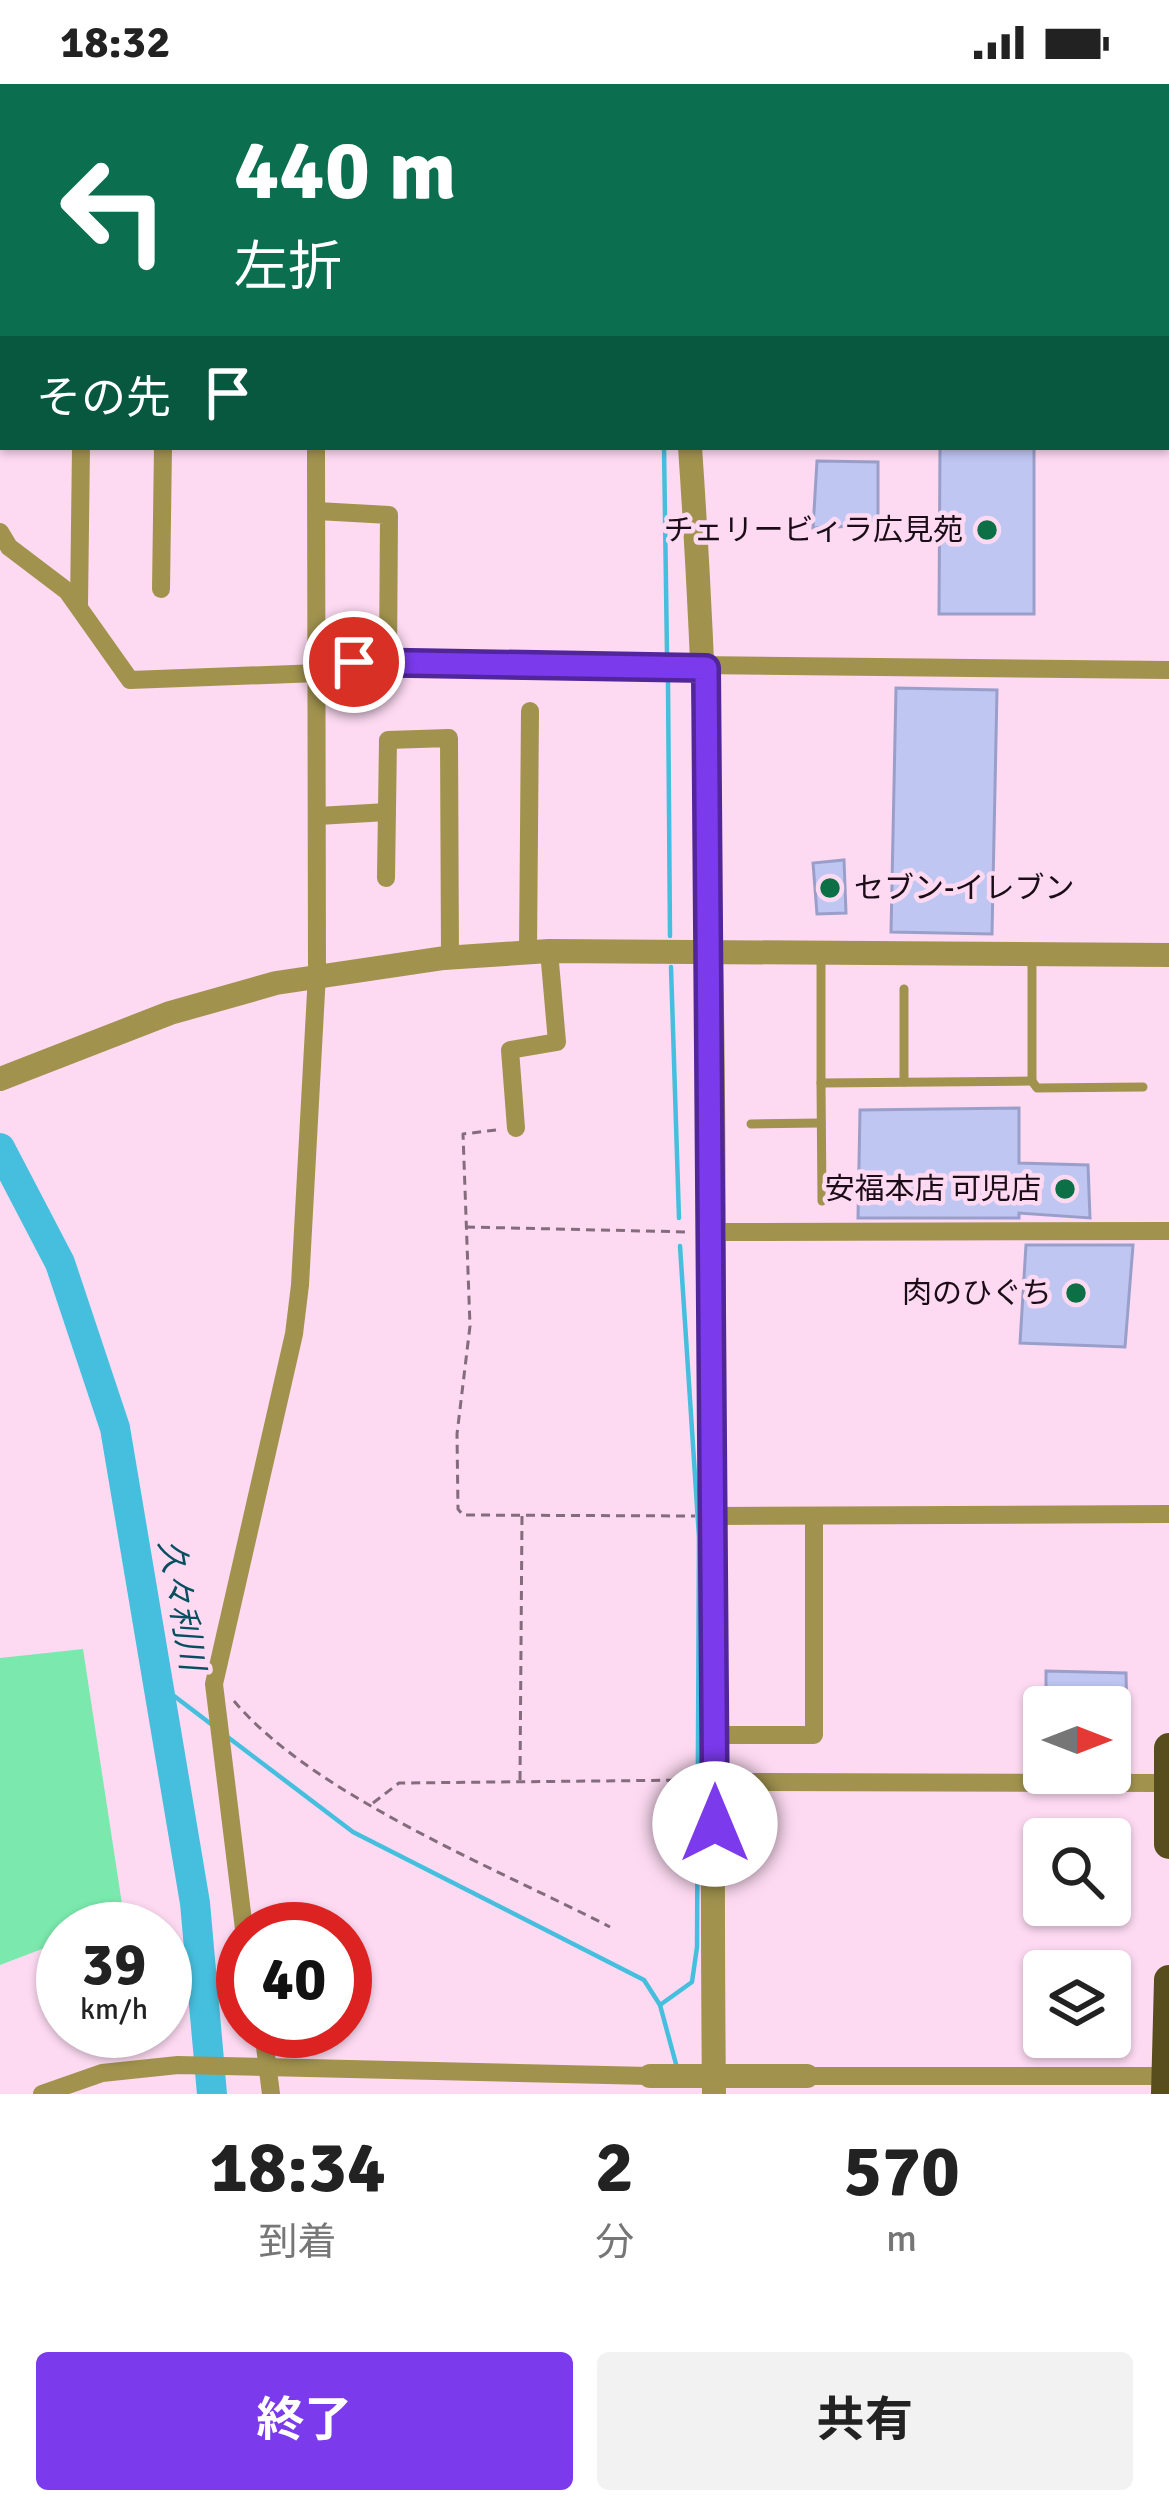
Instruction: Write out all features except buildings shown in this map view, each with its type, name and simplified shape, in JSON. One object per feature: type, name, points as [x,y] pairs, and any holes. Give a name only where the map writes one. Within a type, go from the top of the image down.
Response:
[{"type":"main road","points":[[1169,1748],[1169,1844]]},
{"type":"main road","points":[[1166,2085],[1169,1980]]},
{"type":"street","points":[[79,605],[81,450]]},
{"type":"street","points":[[161,589],[163,450]]},
{"type":"street","points":[[241,1902],[215,1691],[294,1334],[317,974],[316,450]]},
{"type":"street","points":[[690,450],[706,668],[710,951],[715,1782],[708,2082]]},
{"type":"street","points":[[317,512],[389,515],[388,662]]},
{"type":"street","points":[[0,532],[9,547],[79,605],[130,680],[388,662],[1169,670]]},
{"type":"street","points":[[516,1129],[509,1050],[557,1042],[539,951],[530,711]]},
{"type":"street","points":[[386,878],[388,740],[449,738],[450,957]]},
{"type":"street","points":[[318,816],[387,812]]},
{"type":"street","points":[[9,1075],[170,1013],[317,974],[450,957],[539,951],[1169,956]]},
{"type":"street","points":[[712,1232],[1169,1231]]},
{"type":"street","points":[[715,1516],[1169,1514]]},
{"type":"street","points":[[715,1735],[814,1735],[814,1516]]},
{"type":"street","points":[[715,1782],[1168,1783]]},
{"type":"street","points":[[263,2058],[272,2094]]},
{"type":"street","points":[[42,2094],[102,2073],[178,2065],[650,2076],[708,2082],[808,2076],[1166,2085]]},
{"type":"lane","points":[[821,952],[822,1201]]},
{"type":"lane","points":[[1032,954],[1032,1081],[1037,1088],[1142,1087]]},
{"type":"lane","points":[[904,989],[904,1082]]},
{"type":"lane","points":[[820,1083],[1032,1081]]},
{"type":"lane","points":[[751,1124],[821,1123]]},
{"type":"path","points":[[516,1129],[463,1134],[470,1326],[457,1434],[458,1509],[463,1515],[685,1516]]},
{"type":"path","points":[[464,1227],[712,1232]]},
{"type":"path","points":[[520,1782],[522,1515]]},
{"type":"path","points":[[215,1691],[286,1752],[371,1804],[610,1927]]},
{"type":"path","points":[[371,1804],[399,1783],[686,1780]]},
{"type":"green space","points":[[83,1649],[122,1902],[36,1902],[36,1951],[0,1965],[0,1658]]},
{"type":"waterway","points":[[664,450],[667,654]]},
{"type":"waterway","points":[[668,682],[670,936]]},
{"type":"waterway","points":[[671,967],[679,1218]]},
{"type":"waterway","name":"久々利川","points":[[0,1148],[60,1263],[115,1428],[195,1903],[212,2094]]},
{"type":"waterway","points":[[676,2064],[660,2005],[692,1982],[697,1947],[699,1537],[680,1246]]},
{"type":"waterway","points":[[157,1683],[211,1724]]},
{"type":"waterway","points":[[225,1735],[353,1832],[644,1980],[660,2005]]},
{"type":"place","name":"チェリービィラ広見苑","points":[[987,530]]},
{"type":"place","name":"セブン-イレブン","points":[[830,888]]},
{"type":"place","name":"安福本店 可児店","points":[[1065,1189]]},
{"type":"place","name":"肉のひぐち","points":[[1076,1293]]},
{"type":"route","points":[[354,662],[706,668],[715,1824]]}]
